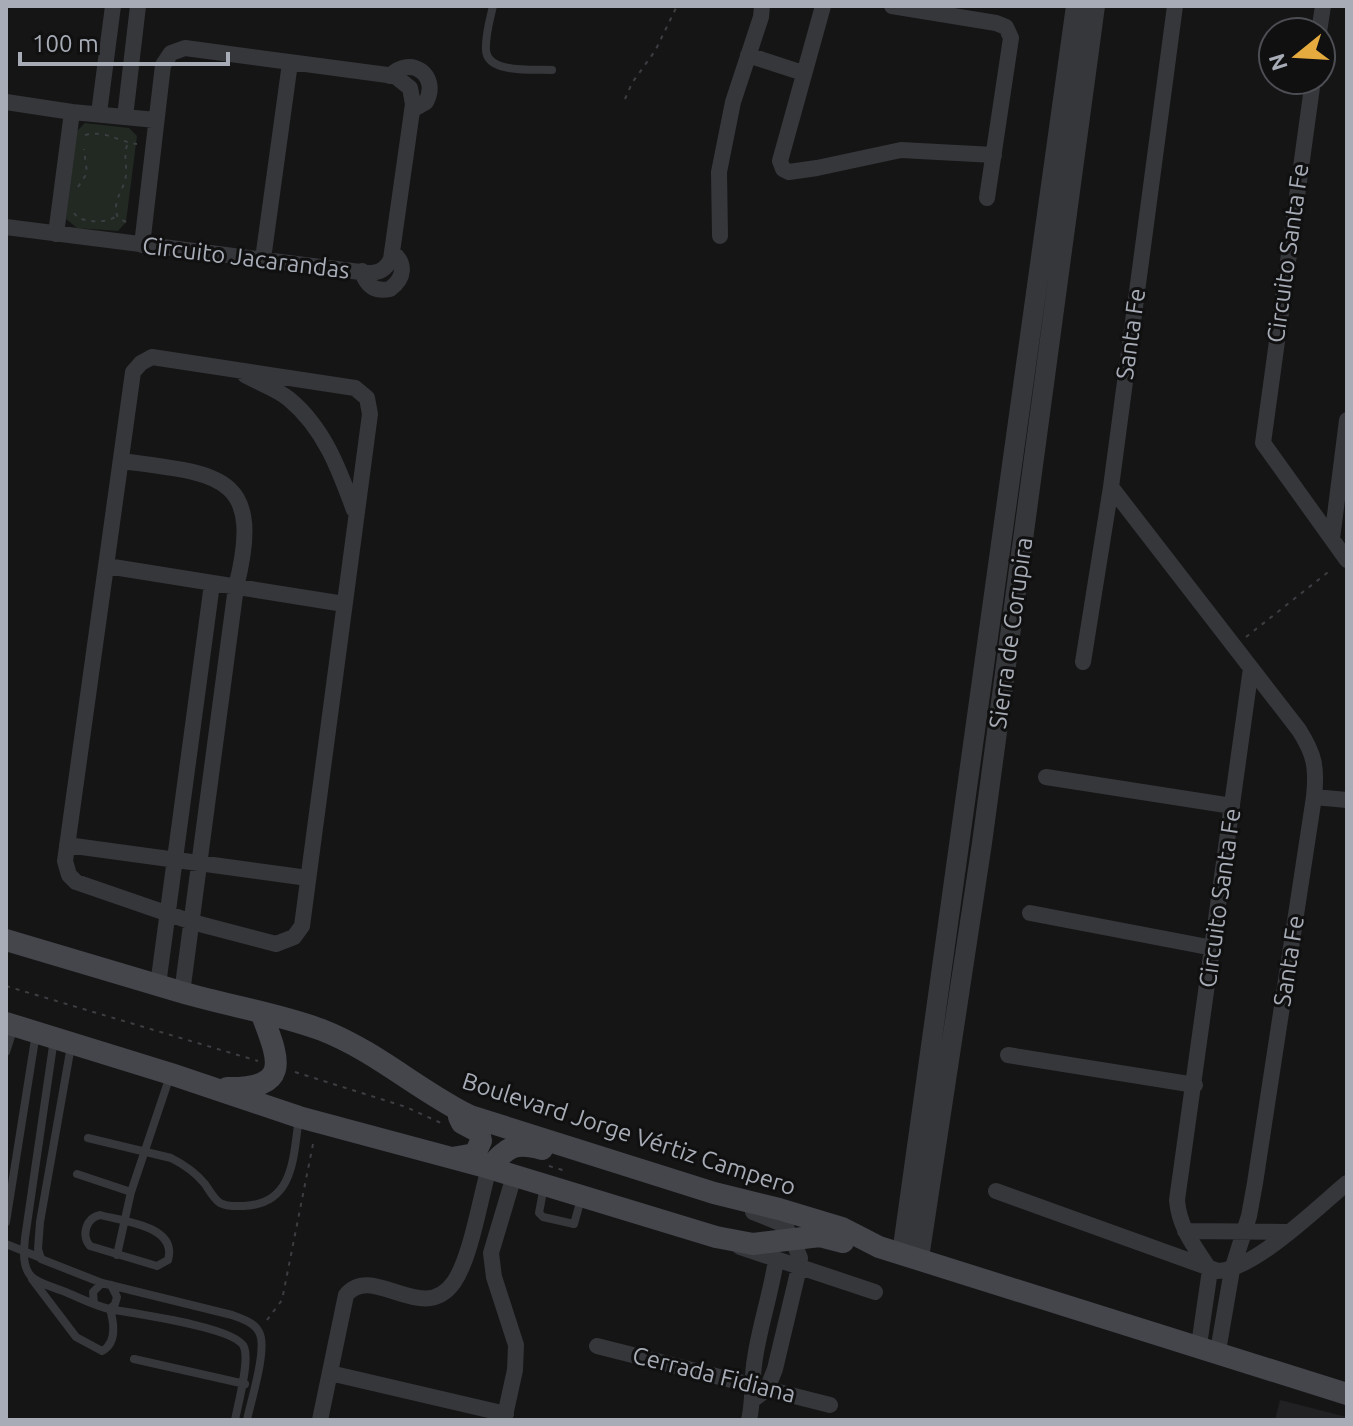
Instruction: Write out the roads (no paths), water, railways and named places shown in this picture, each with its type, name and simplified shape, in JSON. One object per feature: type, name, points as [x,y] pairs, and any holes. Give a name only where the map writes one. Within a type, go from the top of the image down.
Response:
[{"type":"main road","name":"Boulevard Jorge Vértiz Campero","points":[[6,940],[182,993],[324,1031],[470,1116],[714,1193],[842,1228],[879,1247]]},
{"type":"main road","points":[[210,1088],[255,1087],[272,1076],[277,1067],[277,1055],[261,1012]]},
{"type":"main road","points":[[36,1033],[308,1119],[489,1168],[716,1237],[797,1255]]},
{"type":"main road","points":[[451,1158],[475,1154],[481,1141],[479,1132],[460,1120],[457,1110]]},
{"type":"main road","points":[[489,1168],[505,1151],[521,1144],[572,1159],[593,1155]]},
{"type":"main road","name":"Boulevard Jorge Vértiz Campero","points":[[797,1255],[820,1236],[879,1247],[1209,1348],[1347,1394]]},
{"type":"street","points":[[720,236],[719,172],[733,102],[762,6]]},
{"type":"street","points":[[823,6],[780,161],[783,169],[789,172],[901,150],[994,155]]},
{"type":"street","points":[[892,6],[950,10],[1006,27],[1011,38],[987,198]]},
{"type":"street","name":"Sierra de Corupira","points":[[910,1256],[1076,6]]},
{"type":"street","name":"Sierra de Corupira","points":[[910,1256],[982,843],[1095,6]]},
{"type":"street","name":"Santa Fe","points":[[1083,662],[1111,487],[1175,6]]},
{"type":"street","points":[[99,113],[113,11],[137,14],[125,117]]},
{"type":"street","name":"Circuito Jacarandas","points":[[6,227],[377,273],[391,259],[412,110],[413,96],[404,80],[185,48],[165,59],[156,120]]},
{"type":"street","points":[[107,53],[132,56]]},
{"type":"street","points":[[748,55],[803,73]]},
{"type":"street","points":[[263,259],[290,63]]},
{"type":"street","name":"Circuito Santa Fe","points":[[1311,96],[1263,443],[1346,559]]},
{"type":"street","points":[[6,102],[156,120],[142,245]]},
{"type":"street","points":[[56,234],[72,112]]},
{"type":"street","points":[[152,357],[355,388],[367,398],[370,414],[302,926],[294,937],[276,944],[192,922],[76,882],[69,875],[65,861],[67,845],[122,461],[133,372],[152,357]]},
{"type":"street","points":[[233,369],[287,397],[309,418],[339,467],[355,514]]},
{"type":"street","points":[[1332,539],[1335,502],[1343,472],[1347,420]]},
{"type":"street","points":[[122,461],[209,476],[233,492],[245,513],[246,538],[236,587],[182,993]]},
{"type":"street","points":[[1111,487],[1251,668]]},
{"type":"street","points":[[1308,508],[1335,502]]},
{"type":"street","points":[[107,566],[344,604]]},
{"type":"street","points":[[158,985],[212,584]]},
{"type":"street","name":"Santa Fe","points":[[1232,1270],[1255,1183],[1314,797],[1314,756],[1299,730],[1251,668]]},
{"type":"street","name":"Circuito Santa Fe","points":[[1210,1270],[1178,1217],[1177,1200],[1251,668]]},
{"type":"street","points":[[1046,777],[1232,806]]},
{"type":"street","points":[[1314,797],[1347,800]]},
{"type":"street","points":[[67,845],[308,878]]},
{"type":"street","points":[[1030,913],[1213,948]]},
{"type":"street","points":[[1008,1055],[1195,1085]]},
{"type":"street","points":[[320,1420],[346,1295],[352,1288],[368,1283],[403,1296],[428,1298],[439,1295],[455,1281],[489,1168]]},
{"type":"street","points":[[330,1373],[505,1417],[515,1370],[516,1345],[494,1277],[491,1253],[514,1176]]},
{"type":"street","points":[[996,1191],[1210,1270],[1232,1270],[1261,1253],[1347,1183]]},
{"type":"street","points":[[714,1193],[736,1207],[779,1222],[789,1230],[797,1255],[786,1329],[758,1391],[749,1420]]},
{"type":"street","points":[[1185,1231],[1287,1232]]},
{"type":"street","points":[[716,1237],[776,1260],[797,1255],[875,1292]]},
{"type":"street","points":[[468,1246],[491,1253]]},
{"type":"street","points":[[758,1391],[762,1321],[776,1260]]},
{"type":"street","points":[[1209,1348],[1210,1270]]},
{"type":"street","points":[[1209,1348],[1232,1270]]},
{"type":"street","points":[[762,1321],[786,1329]]},
{"type":"street","name":"Cerrada Fidiana","points":[[597,1346],[758,1391],[830,1405]]},
{"type":"lane","points":[[493,6],[485,51],[489,60],[497,67],[552,70]]},
{"type":"lane","points":[[6,1052],[36,1033]]},
{"type":"lane","points":[[6,1222],[36,1033]]},
{"type":"lane","points":[[36,1033],[24,1260],[30,1275],[76,1337],[102,1351],[111,1342],[113,1319],[110,1309]]},
{"type":"lane","points":[[36,1033],[38,1249],[41,1259]]},
{"type":"lane","points":[[117,1255],[131,1192],[171,1074]]},
{"type":"lane","points":[[88,1138],[182,1163],[203,1181],[219,1203],[255,1206],[271,1200],[284,1188],[308,1119]]},
{"type":"lane","points":[[77,1174],[131,1192]]},
{"type":"lane","points":[[97,1215],[163,1235],[170,1252],[165,1264],[157,1266],[117,1255],[86,1242],[85,1232],[90,1220],[97,1215]]},
{"type":"lane","points":[[6,1244],[106,1284],[246,1320],[259,1331],[262,1351],[247,1420]]},
{"type":"lane","points":[[30,1275],[94,1304],[194,1325],[231,1336],[244,1346]]},
{"type":"lane","points":[[94,1304],[93,1292],[106,1284]]},
{"type":"lane","points":[[106,1284],[117,1297],[110,1309]]},
{"type":"lane","points":[[194,1325],[198,1307]]},
{"type":"lane","points":[[235,1420],[242,1383],[244,1346],[259,1331]]},
{"type":"lane","points":[[134,1359],[254,1385]]}]
